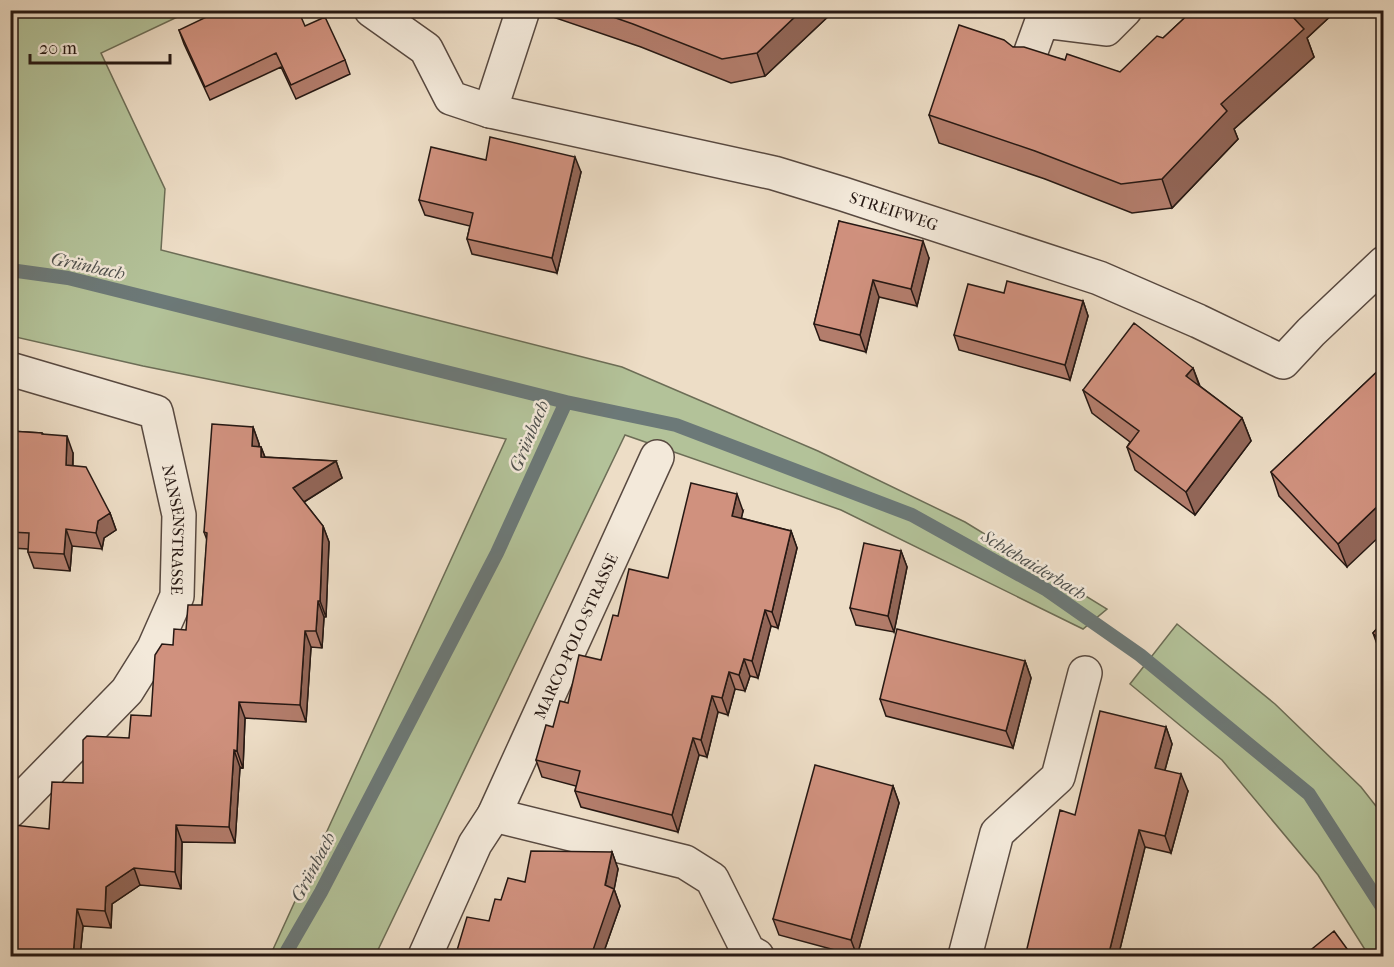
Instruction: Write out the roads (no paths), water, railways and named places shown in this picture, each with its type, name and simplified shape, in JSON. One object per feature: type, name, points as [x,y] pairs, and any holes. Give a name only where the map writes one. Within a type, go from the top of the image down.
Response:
[{"type":"street","name":"STREIFWEG","points":[[371,10],[426,49],[451,98],[490,111],[774,173],[843,194],[1099,278],[1198,321],[1283,362],[1383,262]]},
{"type":"street","points":[[490,111],[523,10]]},
{"type":"street","points":[[1029,57],[1042,21],[1106,29],[1125,10]]},
{"type":"street","name":"NANSENSTRASSE","points":[[10,369],[156,412],[179,515],[177,596],[154,648],[126,691],[10,811]]},
{"type":"street","name":"MARCO-POLO-STRASSE","points":[[425,957],[475,843],[494,815],[657,457]]},
{"type":"street","points":[[965,957],[996,833],[1058,777],[1085,673]]},
{"type":"street","points":[[494,815],[685,862],[712,879],[748,951],[757,957]]},
{"type":"waterway","name":"Grünbach","points":[[10,270],[68,278],[566,402],[497,553],[321,892],[284,956]]},
{"type":"waterway","name":"Schlehaiderbach","points":[[566,402],[676,425],[912,515],[1047,590],[1140,655],[1309,794],[1384,910]]}]
